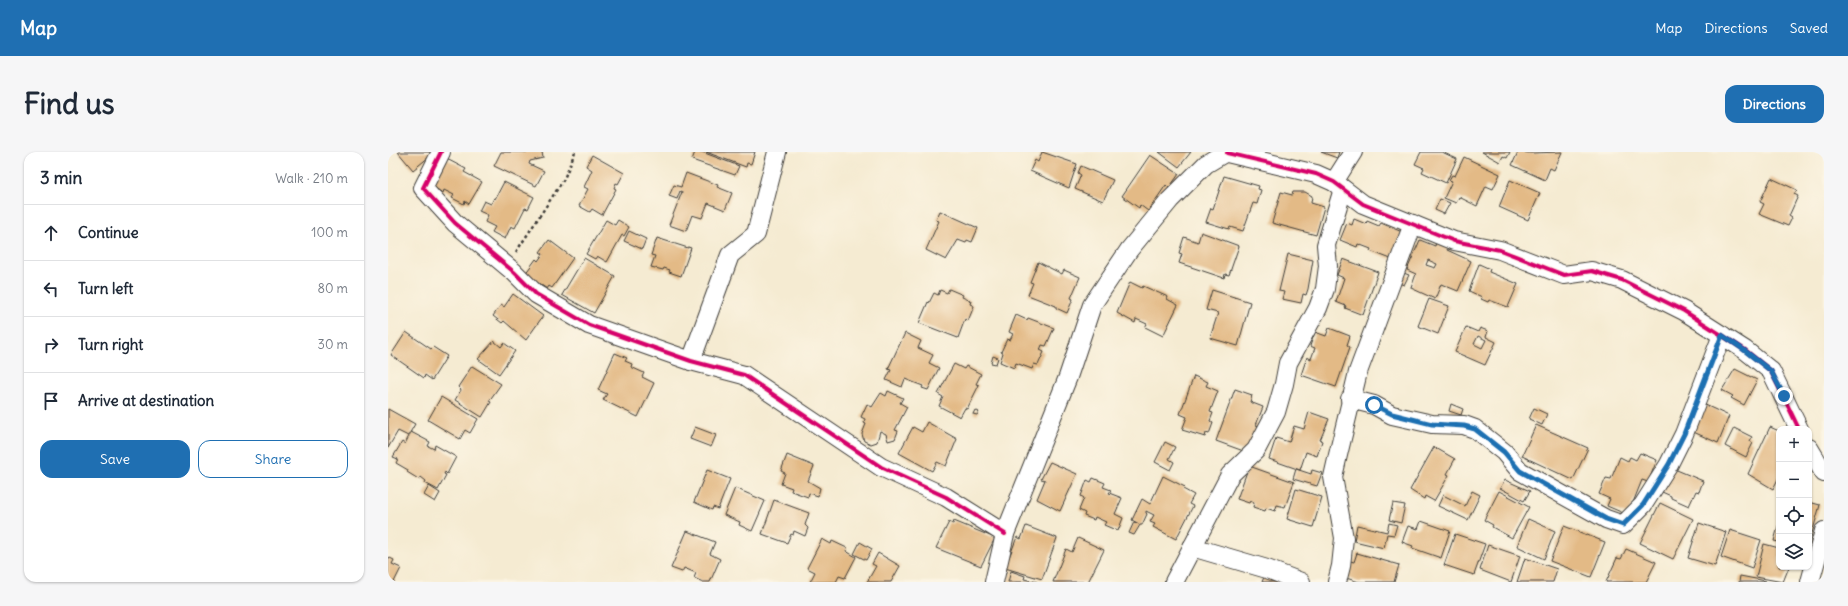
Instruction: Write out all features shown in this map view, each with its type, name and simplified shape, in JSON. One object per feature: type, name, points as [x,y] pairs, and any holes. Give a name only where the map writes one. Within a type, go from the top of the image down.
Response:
[{"type":"street","points":[[441,152],[423,188],[455,223],[514,272],[536,294],[589,325],[691,361],[744,375],[881,467],[946,497],[1005,534]]},
{"type":"street","points":[[691,361],[730,255],[756,234],[776,152]]},
{"type":"street","points":[[1174,582],[1230,475],[1256,450],[1276,412],[1288,363],[1318,308],[1325,289],[1328,266],[1326,245],[1339,186],[1353,152]]},
{"type":"street","points":[[994,582],[1005,534],[1068,377],[1092,305],[1129,250],[1170,200],[1206,164],[1227,153],[1316,174],[1339,186],[1363,204],[1454,241],[1500,250],[1564,275],[1592,271],[1622,280],[1684,311],[1744,350],[1771,371],[1798,426]]},
{"type":"street","points":[[1338,582],[1344,538],[1334,476],[1350,399],[1379,312],[1413,224]]},
{"type":"street","points":[[1350,399],[1374,405],[1392,414],[1432,424],[1464,426],[1475,429],[1504,452],[1520,471],[1606,519],[1623,525],[1643,505],[1669,464],[1684,434],[1722,335]]},
{"type":"street","points":[[1812,453],[1824,473]]},
{"type":"street","points":[[1810,582],[1824,531]]},
{"type":"street","points":[[1192,547],[1267,569],[1301,582]]},
{"type":"path","points":[[514,272],[516,251],[564,179],[575,152]]},
{"type":"building","points":[[398,152],[435,152],[413,170]]},
{"type":"building","points":[[501,152],[542,152],[543,158],[530,161],[529,164],[544,171],[536,186],[494,166]]},
{"type":"building","points":[[695,152],[702,152],[739,166],[735,175],[692,160]]},
{"type":"building","points":[[706,152],[755,152],[751,164],[747,163],[746,167]]},
{"type":"building","points":[[1042,152],[1077,164],[1069,188],[1030,171],[1035,160],[1038,162]]},
{"type":"building","points":[[1159,152],[1191,152],[1179,167]]},
{"type":"building","points":[[1321,152],[1339,152],[1337,158]]},
{"type":"building","points":[[1421,152],[1442,152],[1457,159],[1446,183],[1422,172],[1424,168],[1415,164]]},
{"type":"building","points":[[1482,152],[1510,152],[1507,158],[1503,156],[1500,162]]},
{"type":"building","points":[[1518,152],[1562,152],[1554,170],[1550,168],[1545,180],[1512,165]]},
{"type":"building","points":[[592,155],[624,173],[618,184],[616,183],[614,188],[616,189],[602,215],[592,209],[590,212],[579,206],[588,189],[584,187],[592,170],[586,166]]},
{"type":"building","points":[[1150,155],[1179,174],[1169,188],[1166,185],[1148,211],[1140,205],[1139,208],[1122,196]]},
{"type":"building","points":[[443,157],[466,169],[464,172],[482,182],[469,204],[465,201],[464,204],[452,198],[454,195],[444,190],[443,193],[430,185]]},
{"type":"building","points":[[1464,157],[1500,174],[1493,189],[1486,186],[1477,206],[1459,197],[1456,203],[1444,198],[1452,181],[1449,180],[1452,175],[1455,176]]},
{"type":"building","points":[[1081,166],[1113,180],[1103,201],[1075,189],[1081,175],[1078,173]]},
{"type":"building","points":[[686,173],[718,185],[717,187],[732,193],[725,210],[708,203],[702,218],[692,215],[686,231],[669,225],[682,192],[680,191],[677,199],[669,196],[674,185],[681,187]]},
{"type":"building","points":[[1224,176],[1259,186],[1258,189],[1261,190],[1257,204],[1253,203],[1243,231],[1230,227],[1229,229],[1206,222],[1211,208],[1213,209]]},
{"type":"building","points":[[1771,178],[1797,190],[1794,194],[1798,196],[1789,216],[1792,218],[1788,226],[1759,214],[1764,204],[1760,202]]},
{"type":"building","points":[[1510,180],[1540,193],[1528,220],[1499,207]]},
{"type":"building","points":[[504,182],[534,197],[528,209],[525,208],[515,228],[511,226],[505,239],[492,232],[495,227],[485,222],[488,215],[479,211],[484,201],[491,204]]},
{"type":"building","points":[[1281,192],[1292,195],[1293,192],[1305,192],[1312,196],[1311,203],[1324,207],[1316,235],[1272,223]]},
{"type":"building","points":[[1440,199],[1450,203],[1444,214],[1435,210]]},
{"type":"building","points":[[940,211],[978,228],[972,242],[967,240],[966,243],[958,240],[946,260],[926,250],[939,221],[936,220]]},
{"type":"building","points":[[1354,219],[1366,224],[1367,221],[1379,226],[1381,223],[1402,232],[1391,259],[1370,251],[1371,249],[1358,244],[1357,247],[1340,240],[1347,223],[1352,225]]},
{"type":"building","points":[[606,220],[615,225],[618,220],[629,227],[624,236],[622,235],[607,262],[597,256],[595,259],[586,254]]},
{"type":"building","points":[[629,231],[646,239],[642,249],[624,241]]},
{"type":"building","points":[[1201,232],[1239,246],[1229,275],[1225,274],[1224,278],[1179,263],[1182,254],[1179,253],[1184,237],[1198,242]]},
{"type":"building","points":[[657,238],[691,248],[681,276],[669,272],[670,270],[664,268],[663,270],[651,267],[655,256],[651,255]]},
{"type":"building","points":[[549,240],[573,258],[552,288],[549,286],[547,289],[525,274],[536,259],[538,261],[543,254],[540,252]]},
{"type":"building","points":[[1420,240],[1435,246],[1436,242],[1448,247],[1447,250],[1471,261],[1458,291],[1441,284],[1435,299],[1411,288],[1416,274],[1407,270]],"holes":[[[1428,260],[1437,264],[1435,268],[1426,265]]]},
{"type":"building","points":[[1288,254],[1313,260],[1308,289],[1306,295],[1303,294],[1301,303],[1282,299],[1284,292],[1279,291]]},
{"type":"building","points":[[584,258],[615,276],[594,313],[562,295]]},
{"type":"building","points":[[1343,259],[1378,272],[1363,315],[1345,308],[1346,306],[1336,302],[1344,278],[1337,275]]},
{"type":"building","points":[[1038,262],[1062,274],[1064,270],[1080,277],[1071,298],[1073,299],[1067,313],[1056,308],[1056,306],[1028,295],[1033,283],[1030,282]]},
{"type":"building","points":[[1479,264],[1490,269],[1489,272],[1518,284],[1508,307],[1489,300],[1488,302],[1481,299],[1482,297],[1469,291]]},
{"type":"building","points":[[1401,272],[1409,275],[1404,285],[1396,282]]},
{"type":"building","points":[[1130,282],[1168,297],[1167,299],[1178,305],[1163,336],[1145,327],[1147,324],[1136,319],[1135,323],[1117,313]]},
{"type":"building","points":[[949,289],[963,295],[962,297],[971,301],[970,304],[974,306],[968,321],[965,319],[958,338],[919,323],[928,302],[929,303],[934,293],[938,295],[940,290],[947,293]]},
{"type":"building","points":[[1212,290],[1250,302],[1238,346],[1210,338],[1218,313],[1206,310]]},
{"type":"building","points":[[513,294],[543,316],[526,340],[504,321],[502,323],[493,316],[501,305],[504,307]]},
{"type":"building","points":[[1429,299],[1449,306],[1438,334],[1418,326]]},
{"type":"building","points":[[1016,315],[1054,328],[1046,346],[1042,345],[1040,350],[1044,352],[1038,365],[1034,364],[1032,369],[1016,363],[1014,368],[1000,362],[1003,353],[1001,352],[1007,339],[1010,340],[1013,334],[1009,332]]},
{"type":"building","points":[[1466,327],[1478,332],[1480,328],[1488,331],[1486,337],[1496,342],[1485,365],[1455,352]],"holes":[[[1478,336],[1486,340],[1482,348],[1474,344]]]},
{"type":"building","points":[[1329,328],[1350,336],[1347,345],[1350,347],[1336,387],[1301,375],[1307,357],[1311,359],[1315,348],[1310,346],[1315,332],[1326,336]]},
{"type":"building","points":[[406,332],[431,349],[433,347],[447,356],[432,380],[425,375],[424,378],[391,355]]},
{"type":"building","points":[[905,333],[921,341],[918,348],[933,355],[929,363],[939,368],[928,390],[922,388],[923,386],[905,379],[902,387],[886,380],[891,370],[888,369]]},
{"type":"building","points":[[494,341],[501,347],[504,343],[515,351],[499,374],[478,359]]},
{"type":"building","points":[[615,353],[627,358],[625,361],[632,364],[631,367],[644,373],[642,377],[654,383],[638,417],[603,400],[607,394],[598,390]]},
{"type":"building","points":[[993,356],[998,358],[996,364],[991,363]]},
{"type":"building","points":[[954,364],[964,369],[966,366],[981,374],[976,384],[979,385],[967,409],[965,408],[960,417],[939,406],[943,397],[938,394]]},
{"type":"building","points":[[472,366],[501,384],[489,401],[491,402],[482,417],[455,400],[461,390],[458,387]]},
{"type":"building","points":[[1735,369],[1757,380],[1744,405],[1731,398],[1733,396],[1722,390]]},
{"type":"building","points":[[1194,376],[1208,382],[1206,386],[1218,391],[1210,412],[1213,413],[1210,421],[1213,423],[1209,434],[1206,433],[1205,437],[1182,430],[1187,417],[1180,414]]},
{"type":"building","points":[[1235,389],[1252,395],[1250,402],[1263,407],[1256,425],[1259,426],[1249,453],[1216,441]]},
{"type":"building","points":[[888,391],[903,398],[900,403],[907,407],[895,430],[898,431],[895,439],[888,441],[886,434],[880,431],[877,442],[871,444],[864,441],[862,434],[866,424],[864,423],[865,419],[861,417],[867,404],[872,407],[881,393],[886,396]]},
{"type":"building","points":[[441,397],[478,419],[470,433],[465,430],[460,439],[428,420]]},
{"type":"building","points":[[1701,403],[1729,416],[1718,443],[1689,430]]},
{"type":"building","points":[[1451,404],[1463,409],[1461,415],[1449,411]]},
{"type":"building","points":[[1534,408],[1547,414],[1542,425],[1529,419]]},
{"type":"building","points":[[388,409],[415,424],[408,436],[398,431],[388,448]]},
{"type":"building","points":[[975,410],[979,412],[977,415],[973,414]]},
{"type":"building","points":[[1309,412],[1329,419],[1320,440],[1322,441],[1317,456],[1306,452],[1300,470],[1269,459],[1276,438],[1289,442],[1294,426],[1304,429]]},
{"type":"building","points":[[927,422],[957,439],[946,466],[937,462],[932,471],[899,453],[913,427],[922,432]]},
{"type":"building","points":[[1536,425],[1588,448],[1573,480],[1522,456]]},
{"type":"building","points":[[695,427],[716,435],[711,447],[690,439]]},
{"type":"building","points":[[1770,427],[1776,430],[1776,483],[1773,489],[1748,474]]},
{"type":"building","points":[[1734,428],[1752,437],[1750,441],[1753,443],[1746,457],[1725,446]]},
{"type":"building","points":[[411,432],[430,442],[428,446],[434,449],[435,445],[456,457],[447,474],[445,472],[444,474],[446,475],[438,490],[425,483],[426,481],[421,477],[420,480],[407,472],[408,470],[396,463],[398,459],[393,457],[402,442],[405,444]]},
{"type":"building","points":[[1165,442],[1175,447],[1169,459],[1174,462],[1170,470],[1155,462]]},
{"type":"building","points":[[1434,447],[1455,459],[1447,474],[1449,475],[1434,501],[1425,496],[1424,499],[1410,490]]},
{"type":"building","points":[[1640,453],[1657,460],[1648,482],[1642,480],[1628,515],[1607,506],[1610,499],[1599,494],[1606,478],[1611,479],[1620,457],[1628,461],[1630,457],[1636,460]]},
{"type":"building","points":[[787,455],[814,466],[808,481],[820,488],[818,496],[809,493],[808,497],[791,491],[792,488],[781,484],[785,473],[781,471]]},
{"type":"building","points":[[1050,462],[1077,474],[1060,511],[1037,499],[1045,480],[1041,479]]},
{"type":"building","points":[[1249,466],[1294,482],[1285,507],[1277,505],[1275,511],[1266,508],[1265,511],[1253,507],[1254,503],[1250,501],[1249,503],[1237,499]]},
{"type":"building","points":[[1672,468],[1703,481],[1699,492],[1696,491],[1689,506],[1662,492]]},
{"type":"building","points":[[1296,469],[1311,474],[1312,470],[1322,473],[1317,486],[1293,479]]},
{"type":"building","points":[[707,470],[730,479],[718,509],[713,507],[712,510],[694,502]]},
{"type":"building","points":[[1163,476],[1185,487],[1183,489],[1194,495],[1189,504],[1193,506],[1176,539],[1153,527],[1155,524],[1150,522],[1154,515],[1146,511],[1147,514],[1142,525],[1140,525],[1134,535],[1129,533],[1134,522],[1139,524],[1132,520],[1142,499],[1150,504]]},
{"type":"building","points":[[1093,478],[1105,483],[1103,487],[1111,490],[1109,493],[1122,498],[1115,514],[1123,518],[1118,531],[1104,525],[1106,522],[1095,517],[1094,520],[1084,516],[1085,513],[1079,510],[1084,498],[1081,496],[1087,480],[1091,482]]},
{"type":"building","points":[[1505,480],[1530,491],[1524,501],[1500,488]]},
{"type":"building","points":[[429,486],[440,493],[435,502],[424,495]]},
{"type":"building","points":[[735,488],[765,501],[752,531],[739,525],[740,522],[724,515]]},
{"type":"building","points":[[1296,489],[1322,497],[1313,527],[1287,519]]},
{"type":"building","points":[[1472,491],[1480,495],[1468,520],[1438,506],[1443,495],[1465,506]]},
{"type":"building","points":[[1499,491],[1529,507],[1512,538],[1492,527],[1493,525],[1484,520]]},
{"type":"building","points":[[774,500],[809,513],[805,525],[808,528],[805,536],[794,531],[787,543],[762,534]]},
{"type":"building","points":[[1393,503],[1405,505],[1401,523],[1389,520]]},
{"type":"building","points":[[1660,503],[1693,519],[1673,559],[1640,543]]},
{"type":"building","points":[[1812,503],[1820,505],[1812,533]]},
{"type":"building","points":[[1528,519],[1555,531],[1544,559],[1517,546]]},
{"type":"building","points":[[954,521],[995,538],[981,566],[936,548],[949,522],[953,524]]},
{"type":"building","points":[[1421,521],[1450,531],[1441,558],[1412,548],[1413,546],[1402,542],[1408,526],[1418,529]]},
{"type":"building","points":[[1389,523],[1397,525],[1394,535],[1387,534],[1384,548],[1354,541],[1357,525],[1387,532]]},
{"type":"building","points":[[1699,523],[1726,532],[1715,566],[1688,558]]},
{"type":"building","points":[[1026,526],[1057,538],[1042,579],[1005,568],[1017,537],[1021,539]]},
{"type":"building","points":[[1564,526],[1605,542],[1591,577],[1550,561]]},
{"type":"building","points":[[1730,530],[1761,540],[1752,568],[1721,557]]},
{"type":"building","points":[[687,531],[715,542],[710,554],[720,559],[710,582],[703,582],[694,578],[696,573],[684,568],[682,572],[671,568]]},
{"type":"building","points":[[1455,534],[1485,544],[1474,575],[1444,565]]},
{"type":"building","points":[[1078,538],[1104,550],[1088,582],[1053,582],[1066,549],[1072,552]]},
{"type":"building","points":[[822,539],[831,544],[832,541],[847,548],[846,551],[856,557],[845,578],[839,576],[836,582],[810,582],[815,572],[807,568]]},
{"type":"building","points":[[860,542],[872,549],[866,560],[854,554]]},
{"type":"building","points":[[1764,544],[1776,547],[1776,570],[1788,570],[1783,582],[1756,577]]},
{"type":"building","points":[[1488,545],[1520,556],[1511,582],[1480,570]]},
{"type":"building","points":[[1626,549],[1656,562],[1646,582],[1606,582],[1617,558],[1621,559]]},
{"type":"building","points":[[878,553],[900,566],[891,582],[867,582],[876,566],[872,564]]},
{"type":"building","points":[[1357,553],[1399,565],[1394,582],[1359,582],[1346,578],[1350,561],[1354,562]]},
{"type":"building","points":[[388,557],[394,560],[392,564],[401,568],[394,582],[388,582]]},
{"type":"building","points":[[1525,558],[1557,569],[1553,582],[1517,582]]},
{"type":"building","points":[[1011,571],[1025,576],[1024,579],[1037,582],[1008,582]]},
{"type":"building","points":[[1266,572],[1289,582],[1262,582]]},
{"type":"building","points":[[1740,576],[1766,581],[1739,582]]},
{"type":"cycle path","points":[[441,152],[423,188],[455,223],[514,272],[536,294],[589,325],[691,361],[744,375],[881,467],[946,497],[1005,534]]},
{"type":"cycle path","points":[[1227,153],[1316,174],[1334,182],[1363,204],[1454,241],[1500,250],[1564,275],[1592,271],[1622,280],[1684,311],[1745,350],[1771,371],[1798,426]]},
{"type":"route","points":[[1374,405],[1392,414],[1432,424],[1464,426],[1475,429],[1504,452],[1520,471],[1606,519],[1623,525],[1643,505],[1654,490],[1669,464],[1684,434],[1722,335],[1771,371],[1784,396]]}]
